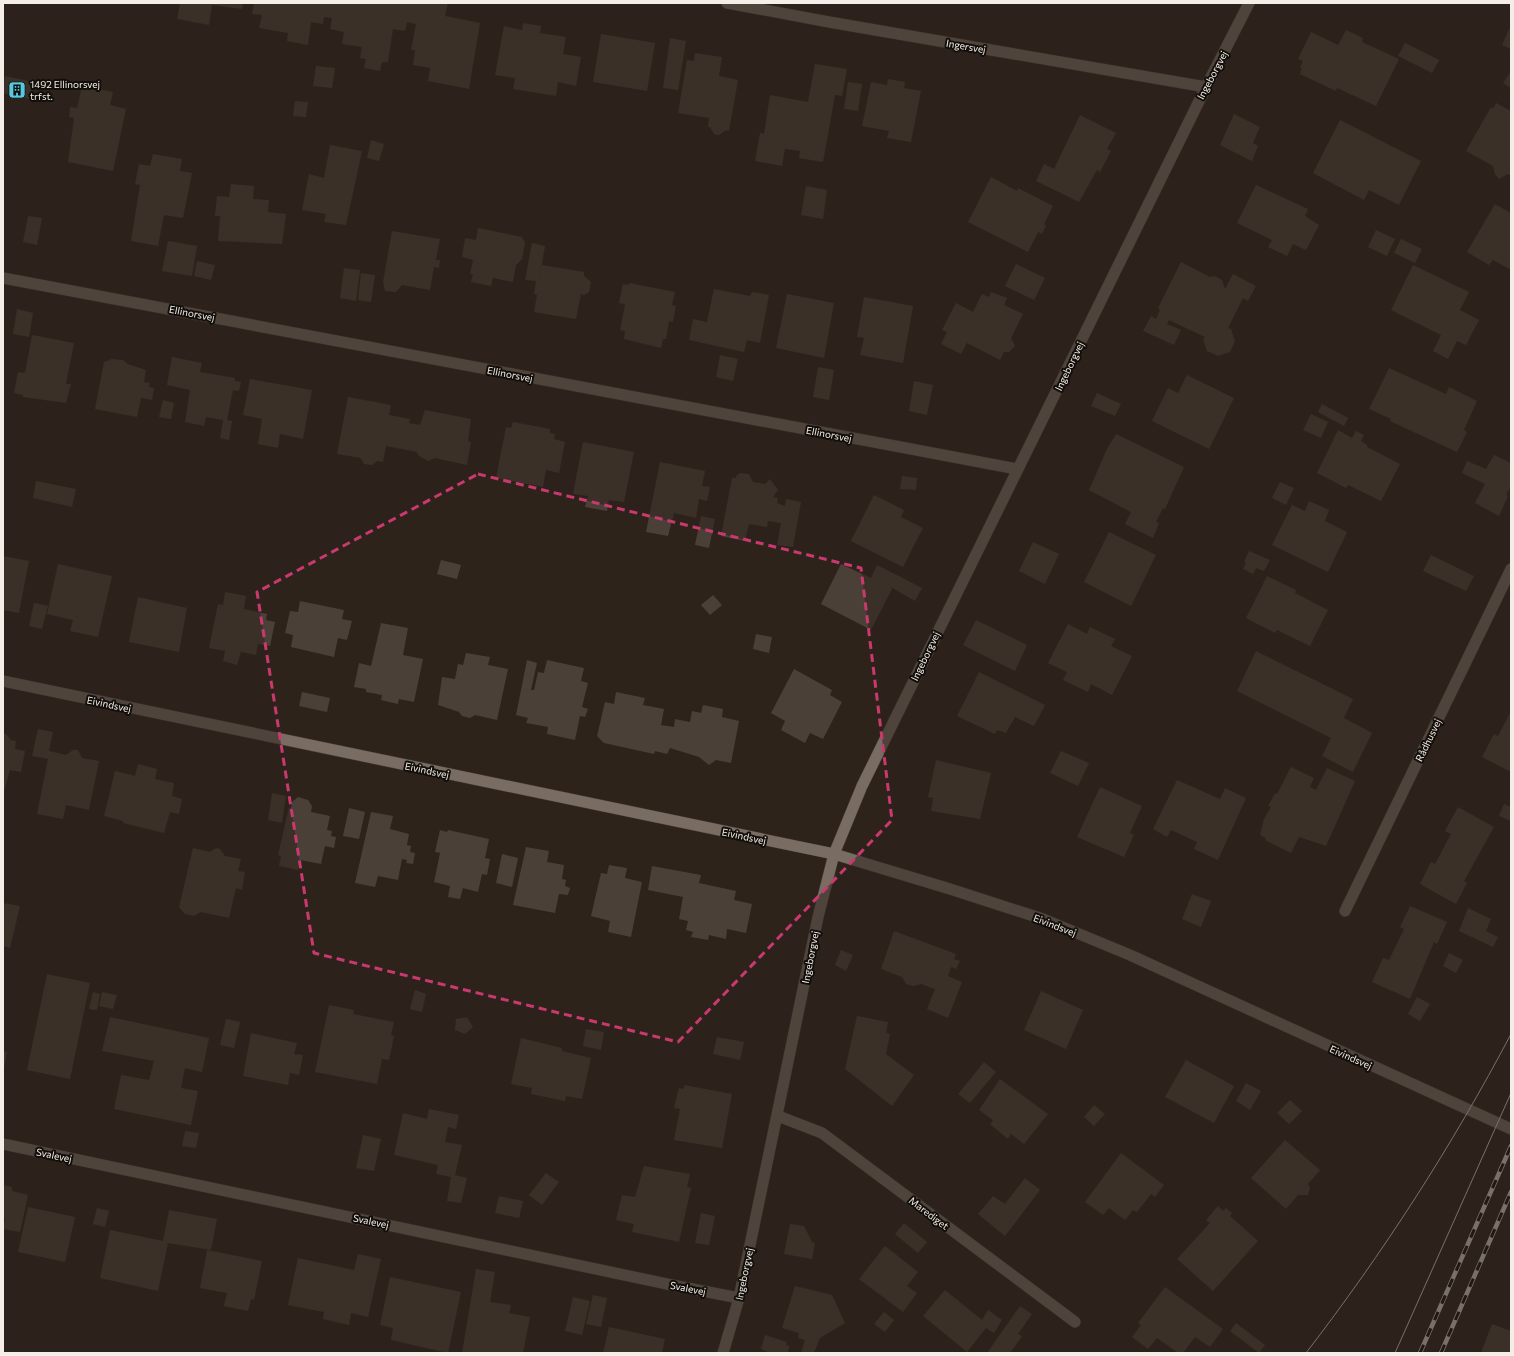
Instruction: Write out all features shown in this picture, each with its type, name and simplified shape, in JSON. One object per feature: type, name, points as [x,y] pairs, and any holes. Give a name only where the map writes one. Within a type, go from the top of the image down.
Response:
[{"type":"street","name":"Ingersvej","points":[[727,3],[844,25],[1206,87]]},
{"type":"street","name":"Ingeborgvej","points":[[723,1353],[739,1298],[778,1116],[818,917],[834,854],[862,786],[1206,87],[1249,3]]},
{"type":"street","name":"Ellinorsvej","points":[[3,278],[1018,470]]},
{"type":"street","name":"Rådhusvej","points":[[1345,911],[1511,569]]},
{"type":"street","name":"Eivindsvej","points":[[3,681],[834,854],[1043,919],[1130,955],[1511,1130]]},
{"type":"street","name":"Marediget","points":[[778,1116],[822,1133],[1075,1322]]},
{"type":"street","name":"Svalevej","points":[[3,1144],[739,1298]]},
{"type":"highlighted area","points":[[478,474],[861,568],[892,820],[678,1042],[314,953],[257,592]]},
{"type":"building","points":[[180,3],[243,3],[242,9],[212,5],[209,25],[177,19]]},
{"type":"building","points":[[254,3],[448,3],[445,16],[480,23],[469,89],[428,81],[430,68],[413,65],[415,50],[411,50],[416,24],[407,22],[405,31],[393,29],[388,62],[382,62],[380,71],[364,68],[366,59],[360,58],[362,47],[342,44],[344,32],[330,29],[332,18],[324,17],[323,24],[311,22],[308,45],[287,41],[288,33],[259,28],[262,15],[252,14]]},
{"type":"building","points":[[523,23],[541,26],[540,33],[566,37],[563,54],[581,57],[576,86],[558,82],[556,96],[513,89],[515,78],[495,75],[504,26],[522,30]]},
{"type":"building","points":[[1511,25],[1511,49],[1502,45]]},
{"type":"building","points":[[1346,30],[1363,38],[1362,42],[1399,59],[1376,106],[1337,88],[1336,91],[1300,74],[1302,68],[1300,67],[1303,61],[1298,59],[1311,32],[1338,45]]},
{"type":"building","points":[[601,34],[655,43],[647,91],[593,82]]},
{"type":"building","points":[[670,38],[686,41],[678,90],[663,88]]},
{"type":"building","points":[[1405,43],[1439,60],[1432,73],[1398,56]]},
{"type":"building","points":[[695,53],[722,57],[719,76],[738,80],[729,131],[726,130],[719,135],[714,134],[710,127],[708,127],[709,118],[678,113],[687,60],[694,61]]},
{"type":"building","points":[[815,64],[847,69],[842,96],[835,95],[823,162],[799,158],[800,151],[785,149],[782,166],[755,161],[760,133],[764,134],[770,95],[808,102]]},
{"type":"building","points":[[316,66],[335,68],[332,88],[313,86]]},
{"type":"building","points":[[1511,71],[1511,88],[1503,83]]},
{"type":"building","name":"1492 Ellinorsvej trfst.","points":[[5,76],[33,82],[30,99],[3,93]]},
{"type":"building","points":[[888,79],[905,82],[904,88],[921,91],[911,142],[887,138],[889,131],[862,126],[871,82],[887,85]]},
{"type":"building","points":[[848,82],[862,84],[858,111],[844,109]]},
{"type":"building","points":[[82,86],[113,92],[110,105],[126,109],[113,171],[68,162],[74,118],[69,117],[70,107],[77,108]]},
{"type":"building","points":[[295,101],[308,102],[306,117],[293,116]]},
{"type":"building","points":[[1496,103],[1511,111],[1511,176],[1508,174],[1499,179],[1495,174],[1493,166],[1466,151],[1491,107],[1493,109]]},
{"type":"building","points":[[1234,114],[1260,127],[1253,143],[1258,146],[1252,161],[1220,145]]},
{"type":"building","points":[[1080,115],[1116,133],[1107,149],[1111,151],[1100,172],[1097,170],[1079,202],[1036,181],[1044,164],[1054,169]]},
{"type":"building","points":[[1340,120],[1421,161],[1399,205],[1369,190],[1364,200],[1313,173]]},
{"type":"building","points":[[371,140],[384,144],[379,161],[367,158]]},
{"type":"building","points":[[330,145],[362,151],[346,225],[324,222],[326,214],[302,210],[309,174],[324,178]]},
{"type":"building","points":[[153,154],[182,159],[180,171],[192,173],[183,218],[164,215],[158,246],[131,241],[140,185],[135,184],[139,164],[150,166]]},
{"type":"building","points":[[991,177],[1017,191],[1018,188],[1053,206],[1044,224],[1046,226],[1042,234],[1038,232],[1028,252],[968,222]]},
{"type":"building","points":[[231,184],[254,186],[253,199],[269,200],[268,212],[286,214],[282,244],[218,241],[220,216],[215,216],[217,196],[229,197]]},
{"type":"building","points":[[1256,185],[1308,209],[1305,216],[1319,225],[1306,250],[1293,244],[1287,256],[1268,247],[1272,240],[1237,223]]},
{"type":"building","points":[[806,186],[827,190],[823,219],[801,215]]},
{"type":"building","points":[[1495,204],[1511,213],[1511,270],[1493,260],[1489,265],[1467,252]]},
{"type":"building","points":[[28,216],[42,218],[37,245],[23,242]]},
{"type":"building","points":[[478,228],[522,237],[525,243],[522,259],[516,265],[513,282],[493,278],[491,286],[471,282],[473,274],[470,274],[473,260],[462,257],[465,238],[476,240]]},
{"type":"building","points":[[1376,230],[1395,239],[1387,256],[1368,247]]},
{"type":"building","points":[[392,231],[440,239],[436,260],[440,260],[439,268],[434,267],[430,290],[402,285],[396,292],[385,291],[383,282]]},
{"type":"building","points":[[1401,239],[1422,249],[1415,263],[1394,253]]},
{"type":"building","points":[[168,241],[197,246],[192,276],[162,271]]},
{"type":"building","points":[[532,243],[545,246],[539,281],[542,265],[584,272],[584,276],[591,282],[589,292],[584,295],[581,294],[576,319],[534,312],[537,295],[534,294],[536,281],[525,280]]},
{"type":"building","points":[[197,261],[215,265],[211,280],[194,276]]},
{"type":"building","points":[[1181,262],[1210,277],[1215,276],[1222,280],[1225,289],[1233,274],[1256,286],[1248,301],[1243,298],[1228,328],[1231,329],[1235,341],[1230,352],[1218,356],[1207,351],[1203,339],[1205,337],[1169,320],[1167,324],[1181,330],[1174,345],[1143,331],[1151,316],[1156,319],[1160,310],[1158,308]]},
{"type":"building","points":[[1016,264],[1045,278],[1034,300],[1005,286]]},
{"type":"building","points":[[1413,265],[1469,292],[1460,310],[1479,320],[1466,345],[1457,341],[1448,359],[1433,351],[1441,335],[1391,310]]},
{"type":"building","points":[[344,268],[360,270],[356,301],[340,298]]},
{"type":"building","points":[[361,273],[375,275],[371,302],[358,300]]},
{"type":"building","points":[[629,283],[675,292],[672,305],[676,306],[673,322],[669,321],[666,339],[663,339],[661,348],[624,339],[625,331],[620,330],[625,304],[619,303],[623,284],[629,285]]},
{"type":"building","points":[[714,289],[750,296],[752,292],[769,295],[760,343],[747,340],[744,352],[689,340],[693,319],[707,322]]},
{"type":"building","points":[[991,292],[1007,298],[1004,305],[1023,314],[1011,338],[1015,346],[1009,352],[1004,352],[1000,360],[967,343],[961,354],[941,344],[947,332],[942,330],[956,303],[973,312],[982,294],[989,297]]},
{"type":"building","points":[[787,294],[834,303],[824,358],[776,348]]},
{"type":"building","points":[[864,297],[913,306],[903,363],[860,355],[864,338],[857,337]]},
{"type":"building","points":[[17,309],[33,313],[29,337],[13,334]]},
{"type":"building","points":[[32,335],[74,343],[66,384],[71,384],[66,403],[23,397],[23,395],[14,393],[18,372],[25,373]]},
{"type":"building","points":[[720,355],[738,359],[733,381],[716,377]]},
{"type":"building","points":[[172,357],[202,363],[200,372],[235,378],[235,381],[241,382],[239,391],[233,390],[227,420],[232,421],[229,440],[220,438],[223,420],[206,417],[204,426],[185,422],[190,390],[167,385]]},
{"type":"building","points":[[112,359],[123,360],[128,364],[146,370],[144,382],[150,383],[149,387],[154,388],[152,400],[141,398],[137,417],[95,409],[104,362]]},
{"type":"building","points":[[818,367],[834,370],[829,400],[813,397]]},
{"type":"building","points":[[1389,368],[1446,394],[1449,387],[1477,401],[1464,430],[1467,432],[1457,452],[1390,421],[1391,419],[1369,409]]},
{"type":"building","points":[[1187,375],[1234,398],[1209,449],[1152,421],[1168,388],[1178,393]]},
{"type":"building","points":[[250,379],[312,390],[303,439],[280,434],[278,448],[258,444],[262,419],[243,415]]},
{"type":"building","points":[[914,381],[933,385],[927,415],[909,411]]},
{"type":"building","points":[[1097,393],[1121,404],[1115,416],[1091,406]]},
{"type":"building","points":[[348,397],[391,405],[389,415],[410,419],[409,423],[420,425],[425,410],[471,419],[468,441],[471,442],[467,465],[435,458],[428,461],[418,455],[417,452],[386,446],[383,462],[377,461],[372,465],[364,464],[361,458],[337,454]]},
{"type":"building","points":[[163,400],[174,403],[171,419],[159,417]]},
{"type":"building","points":[[1322,404],[1348,418],[1344,426],[1318,412]]},
{"type":"building","points":[[1311,414],[1328,422],[1321,438],[1303,430]]},
{"type":"building","points":[[513,422],[550,429],[550,433],[555,434],[554,439],[565,442],[559,473],[546,470],[543,487],[496,478],[506,427],[511,428]]},
{"type":"building","points":[[1338,430],[1352,438],[1356,431],[1364,435],[1361,441],[1367,445],[1367,447],[1400,464],[1381,501],[1348,485],[1346,488],[1317,473]]},
{"type":"building","points":[[1116,434],[1184,467],[1165,509],[1163,508],[1156,522],[1159,523],[1153,538],[1125,524],[1131,512],[1089,490],[1107,449]]},
{"type":"building","points":[[583,442],[634,452],[624,502],[609,500],[607,511],[585,507],[588,496],[573,494]]},
{"type":"building","points":[[1494,455],[1511,463],[1511,485],[1499,516],[1475,503],[1485,484],[1462,473],[1467,461],[1486,469]]},
{"type":"building","points":[[660,462],[705,471],[702,486],[710,487],[707,501],[699,499],[696,518],[674,513],[668,536],[646,532]]},
{"type":"building","points":[[740,473],[749,474],[753,482],[765,484],[770,479],[778,490],[773,497],[778,498],[777,503],[785,506],[786,499],[801,502],[793,547],[777,545],[781,523],[768,521],[767,527],[749,524],[745,541],[721,536],[732,478],[736,478],[736,476]]},
{"type":"building","points":[[902,476],[917,478],[916,490],[900,489]]},
{"type":"building","points":[[36,481],[76,489],[72,507],[33,498]]},
{"type":"building","points":[[1280,482],[1294,488],[1286,505],[1272,498]]},
{"type":"building","points":[[874,495],[904,510],[901,517],[923,528],[903,567],[851,541]]},
{"type":"building","points":[[1309,501],[1329,510],[1325,521],[1347,532],[1328,572],[1272,545],[1292,505],[1305,511]]},
{"type":"building","points":[[701,516],[715,519],[709,548],[695,545]]},
{"type":"building","points":[[1109,532],[1156,555],[1131,606],[1084,582]]},
{"type":"building","points":[[1033,542],[1059,554],[1045,584],[1019,571]]},
{"type":"building","points":[[1249,551],[1270,560],[1264,571],[1256,568],[1253,574],[1243,569],[1246,563],[1244,562]]},
{"type":"building","points":[[1431,555],[1474,576],[1466,591],[1423,571]]},
{"type":"building","points":[[3,556],[29,561],[19,613],[3,610]]},
{"type":"building","points":[[441,560],[461,565],[457,579],[437,574]]},
{"type":"building","points":[[58,564],[112,576],[98,637],[70,631],[73,620],[47,614]]},
{"type":"building","points":[[841,564],[871,578],[877,565],[922,588],[915,601],[891,587],[892,589],[871,630],[821,604]]},
{"type":"building","points":[[1267,576],[1296,590],[1295,593],[1328,610],[1310,646],[1277,630],[1275,633],[1246,618]]},
{"type":"building","points":[[225,592],[246,596],[244,609],[267,614],[266,620],[275,622],[270,646],[258,644],[256,655],[241,652],[237,665],[223,661],[225,651],[209,648],[218,604],[223,605]]},
{"type":"building","points":[[713,595],[722,605],[710,615],[701,605]]},
{"type":"building","points":[[138,597],[187,608],[179,652],[129,642]]},
{"type":"building","points":[[300,601],[344,610],[342,619],[352,621],[347,640],[338,638],[334,657],[291,647],[293,635],[285,633],[290,611],[298,612]]},
{"type":"building","points":[[34,603],[48,606],[42,629],[29,626]]},
{"type":"building","points":[[976,620],[1027,645],[1015,671],[963,645]]},
{"type":"building","points":[[381,623],[408,628],[403,655],[423,659],[414,702],[399,699],[398,704],[381,700],[382,695],[366,692],[366,689],[354,687],[359,663],[371,666]]},
{"type":"building","points":[[1068,624],[1087,634],[1090,627],[1115,639],[1111,646],[1132,656],[1112,695],[1091,684],[1088,692],[1063,680],[1067,672],[1048,663]]},
{"type":"building","points":[[756,634],[772,637],[769,653],[753,649]]},
{"type":"building","points":[[1256,651],[1353,699],[1344,718],[1372,733],[1353,772],[1322,756],[1331,738],[1237,691]]},
{"type":"building","points":[[466,653],[490,657],[488,665],[508,669],[497,720],[475,715],[470,718],[462,716],[459,712],[438,705],[442,677],[455,679],[458,664],[463,665]]},
{"type":"building","points":[[527,660],[537,663],[531,690],[534,690],[538,672],[544,673],[547,660],[584,668],[581,681],[588,683],[582,707],[588,709],[585,717],[580,716],[575,740],[547,734],[548,727],[526,723],[528,718],[516,715]]},
{"type":"building","points":[[794,669],[832,690],[830,695],[842,702],[823,739],[810,733],[805,743],[781,730],[785,721],[771,713]]},
{"type":"building","points":[[979,672],[1045,705],[1034,726],[1015,717],[1006,733],[997,730],[995,734],[957,716]]},
{"type":"building","points":[[302,692],[330,698],[327,712],[299,706]]},
{"type":"building","points":[[616,692],[645,698],[643,705],[664,709],[661,725],[674,727],[675,719],[690,722],[692,711],[701,713],[703,705],[723,709],[722,717],[739,721],[731,763],[716,760],[709,765],[699,757],[670,748],[667,754],[655,751],[654,754],[604,743],[597,736],[605,702],[614,704]]},
{"type":"building","points":[[1511,711],[1511,772],[1482,757],[1494,734],[1498,736]]},
{"type":"building","points":[[38,729],[53,732],[49,751],[66,755],[73,750],[78,750],[82,758],[99,761],[89,810],[66,805],[63,819],[37,814],[48,759],[32,756]]},
{"type":"building","points":[[3,733],[6,734],[11,740],[16,741],[15,749],[25,751],[21,772],[10,770],[3,795]]},
{"type":"building","points":[[1061,751],[1089,763],[1078,786],[1050,773]]},
{"type":"building","points":[[936,760],[991,773],[980,819],[931,811],[933,798],[928,797]]},
{"type":"building","points":[[138,764],[157,769],[155,779],[174,783],[172,796],[182,799],[179,814],[170,812],[164,833],[123,823],[123,821],[104,816],[115,771],[135,776]]},
{"type":"building","points":[[1291,767],[1314,778],[1310,787],[1316,790],[1327,768],[1355,781],[1326,846],[1299,837],[1291,853],[1265,840],[1266,838],[1260,835],[1264,819],[1271,807],[1268,806],[1275,793],[1277,794]]},
{"type":"building","points":[[1177,780],[1220,799],[1225,788],[1246,798],[1218,860],[1194,849],[1197,842],[1171,830],[1167,837],[1153,829]]},
{"type":"building","points":[[1100,787],[1142,806],[1130,833],[1134,835],[1124,857],[1077,837]]},
{"type":"building","points":[[272,793],[286,796],[282,823],[268,820]]},
{"type":"building","points":[[298,797],[308,800],[312,806],[311,812],[330,816],[327,830],[332,831],[331,836],[336,837],[334,848],[325,846],[321,864],[300,860],[298,870],[279,866],[281,856],[278,855],[289,807],[291,808],[292,802]]},
{"type":"building","points":[[1504,804],[1511,807],[1511,821],[1499,816]]},
{"type":"building","points":[[1458,807],[1494,827],[1464,881],[1467,883],[1456,904],[1420,884],[1431,862],[1435,864],[1451,834],[1445,831]]},
{"type":"building","points":[[349,808],[365,812],[359,839],[343,836]]},
{"type":"building","points":[[371,812],[393,816],[390,829],[409,834],[407,845],[411,846],[410,852],[415,853],[413,864],[406,863],[407,860],[402,859],[398,880],[378,876],[375,887],[355,883]]},
{"type":"building","points":[[440,830],[447,832],[448,830],[489,839],[485,858],[490,859],[487,875],[482,874],[478,892],[463,888],[460,899],[448,897],[450,886],[434,882],[440,853],[435,852]]},
{"type":"building","points":[[526,847],[549,851],[547,862],[564,865],[562,879],[566,880],[565,886],[570,888],[568,895],[559,894],[555,913],[513,905]]},
{"type":"building","points":[[193,848],[210,852],[216,848],[220,849],[225,856],[241,859],[238,871],[245,872],[242,890],[236,888],[229,918],[201,912],[194,916],[185,914],[179,907]]},
{"type":"building","points":[[502,854],[518,858],[512,887],[496,883]]},
{"type":"building","points":[[609,865],[627,868],[625,878],[642,882],[631,937],[608,932],[610,921],[591,916],[601,873],[607,874]]},
{"type":"building","points":[[652,866],[701,875],[699,883],[736,891],[734,900],[752,904],[746,933],[727,929],[726,939],[709,935],[708,940],[691,937],[693,932],[686,930],[688,921],[679,919],[683,897],[648,890]]},
{"type":"building","points":[[1192,894],[1211,901],[1201,927],[1182,919]]},
{"type":"building","points":[[3,903],[20,906],[10,948],[3,946]]},
{"type":"building","points":[[1410,906],[1447,922],[1437,944],[1434,942],[1410,999],[1372,982],[1383,958],[1389,960],[1404,929],[1400,927]]},
{"type":"building","points":[[1468,908],[1491,919],[1486,931],[1498,937],[1493,947],[1459,931]]},
{"type":"building","points":[[894,931],[956,954],[954,959],[960,961],[956,969],[951,967],[948,976],[962,982],[948,1018],[927,1009],[935,989],[921,984],[913,986],[906,984],[902,977],[881,969]]},
{"type":"building","points":[[841,950],[853,955],[846,971],[835,965]]},
{"type":"building","points":[[1449,953],[1463,960],[1456,973],[1443,966]]},
{"type":"building","points":[[47,974],[90,983],[70,1079],[27,1070]]},
{"type":"building","points":[[415,990],[426,994],[422,1012],[410,1009]]},
{"type":"building","points":[[1041,991],[1083,1010],[1066,1049],[1024,1030]]},
{"type":"building","points":[[93,992],[100,994],[97,1010],[89,1009]]},
{"type":"building","points":[[102,992],[117,995],[113,1009],[99,1006]]},
{"type":"building","points":[[1417,997],[1430,1004],[1420,1021],[1408,1014]]},
{"type":"building","points":[[329,1005],[354,1010],[353,1014],[394,1022],[391,1035],[394,1036],[389,1060],[382,1059],[377,1084],[315,1072]]},
{"type":"building","points":[[857,1016],[888,1022],[886,1033],[890,1034],[886,1054],[914,1075],[892,1106],[845,1069]]},
{"type":"building","points":[[110,1017],[209,1038],[202,1072],[185,1068],[181,1088],[198,1091],[191,1125],[114,1109],[121,1075],[149,1080],[154,1061],[102,1051]]},
{"type":"building","points":[[467,1017],[473,1027],[465,1034],[455,1030],[456,1019]]},
{"type":"building","points":[[226,1019],[240,1022],[234,1048],[220,1045]]},
{"type":"building","points":[[586,1029],[604,1032],[601,1050],[583,1046]]},
{"type":"building","points":[[251,1033],[297,1043],[294,1054],[303,1055],[299,1075],[290,1073],[288,1085],[243,1076]]},
{"type":"building","points":[[717,1037],[744,1042],[740,1060],[713,1054]]},
{"type":"building","points":[[521,1038],[562,1048],[562,1051],[591,1058],[582,1099],[566,1096],[565,1101],[531,1094],[532,1088],[511,1084]]},
{"type":"building","points":[[3,1051],[7,1052],[4,1069],[3,1069]]},
{"type":"building","points":[[1186,1060],[1234,1086],[1214,1123],[1165,1097]]},
{"type":"building","points":[[984,1062],[996,1072],[970,1103],[958,1094]]},
{"type":"building","points":[[1000,1079],[1048,1114],[1024,1144],[1011,1134],[1008,1139],[990,1124],[993,1120],[979,1110]]},
{"type":"building","points":[[1246,1083],[1261,1091],[1250,1110],[1236,1101]]},
{"type":"building","points":[[684,1085],[732,1094],[722,1148],[674,1140],[680,1109],[674,1108],[679,1088],[684,1089]]},
{"type":"building","points":[[1290,1100],[1302,1111],[1289,1124],[1277,1113]]},
{"type":"building","points":[[1094,1105],[1105,1114],[1094,1126],[1084,1117]]},
{"type":"building","points":[[429,1109],[459,1115],[456,1129],[448,1127],[445,1142],[462,1145],[455,1175],[467,1178],[461,1203],[447,1201],[451,1177],[436,1174],[438,1165],[394,1155],[403,1113],[427,1119]]},
{"type":"building","points":[[185,1131],[199,1133],[196,1148],[182,1146]]},
{"type":"building","points":[[363,1135],[381,1139],[374,1171],[356,1168]]},
{"type":"building","points":[[1285,1140],[1320,1170],[1308,1184],[1310,1188],[1308,1195],[1298,1195],[1286,1209],[1251,1178]]},
{"type":"building","points":[[1121,1153],[1164,1185],[1155,1197],[1151,1194],[1137,1212],[1133,1210],[1125,1220],[1109,1208],[1103,1215],[1085,1202]]},
{"type":"building","points":[[644,1166],[690,1174],[687,1187],[691,1188],[679,1242],[632,1232],[634,1224],[616,1220],[622,1195],[635,1197]]},
{"type":"building","points":[[546,1173],[559,1182],[542,1205],[529,1195]]},
{"type":"building","points":[[1025,1178],[1040,1190],[1005,1236],[978,1214],[993,1196],[1005,1204]]},
{"type":"building","points":[[3,1185],[12,1187],[12,1191],[28,1195],[20,1232],[3,1229],[5,1219],[3,1219]]},
{"type":"building","points":[[499,1196],[523,1201],[519,1218],[495,1213]]},
{"type":"building","points":[[1218,1206],[1223,1211],[1226,1208],[1232,1213],[1230,1216],[1258,1241],[1213,1291],[1177,1259],[1210,1223],[1206,1220]]},
{"type":"building","points":[[28,1207],[75,1217],[65,1262],[18,1252]]},
{"type":"building","points":[[97,1208],[109,1211],[105,1227],[93,1224]]},
{"type":"building","points":[[169,1210],[217,1219],[211,1250],[168,1243],[158,1291],[100,1278],[110,1230],[163,1241]]},
{"type":"building","points":[[701,1213],[715,1216],[709,1245],[695,1243]]},
{"type":"building","points":[[904,1223],[927,1242],[918,1253],[895,1234]]},
{"type":"building","points":[[790,1224],[804,1226],[812,1242],[815,1243],[812,1259],[784,1254]]},
{"type":"building","points":[[885,1246],[918,1272],[907,1286],[917,1293],[903,1312],[859,1279]]},
{"type":"building","points":[[207,1250],[262,1261],[254,1300],[251,1299],[248,1311],[224,1306],[227,1293],[200,1288]]},
{"type":"building","points":[[358,1254],[381,1259],[368,1317],[351,1313],[349,1325],[323,1319],[324,1312],[288,1305],[298,1258],[354,1270]]},
{"type":"building","points":[[476,1269],[495,1272],[490,1302],[511,1305],[509,1313],[530,1317],[523,1353],[462,1353]]},
{"type":"building","points":[[390,1277],[461,1292],[448,1353],[391,1340],[393,1328],[380,1325]]},
{"type":"building","points":[[795,1286],[832,1295],[845,1323],[820,1338],[814,1353],[801,1353],[805,1340],[798,1338],[799,1333],[782,1328]]},
{"type":"building","points":[[1165,1287],[1223,1329],[1210,1347],[1195,1337],[1183,1353],[1178,1353],[1157,1338],[1148,1349],[1132,1337],[1141,1325],[1138,1323]]},
{"type":"building","points":[[945,1290],[982,1320],[988,1310],[1002,1320],[994,1333],[986,1328],[967,1352],[923,1316]]},
{"type":"building","points":[[593,1295],[607,1298],[601,1327],[586,1324]]},
{"type":"building","points":[[573,1297],[590,1301],[582,1335],[565,1331]]},
{"type":"building","points":[[1020,1306],[1032,1314],[1018,1334],[1022,1336],[1010,1353],[987,1353]]},
{"type":"building","points":[[884,1312],[894,1320],[885,1332],[874,1324]]},
{"type":"building","points":[[1236,1323],[1265,1345],[1259,1353],[1230,1331]]},
{"type":"building","points":[[1492,1324],[1511,1331],[1511,1353],[1481,1353]]},
{"type":"building","points":[[609,1327],[665,1339],[662,1353],[603,1353]]},
{"type":"building","points":[[765,1335],[787,1342],[786,1345],[789,1346],[788,1353],[770,1353],[761,1349]]},
{"type":"tram line","points":[[1306,1353],[1362,1277],[1441,1158],[1511,1034]]},
{"type":"tram line","points":[[1395,1353],[1511,1093]]},
{"type":"railway","points":[[1420,1353],[1511,1146]]},
{"type":"railway","points":[[1441,1353],[1511,1192]]},
{"type":"place","name":"1492 Ellinorsvej trfst.","points":[[17,90]]}]
